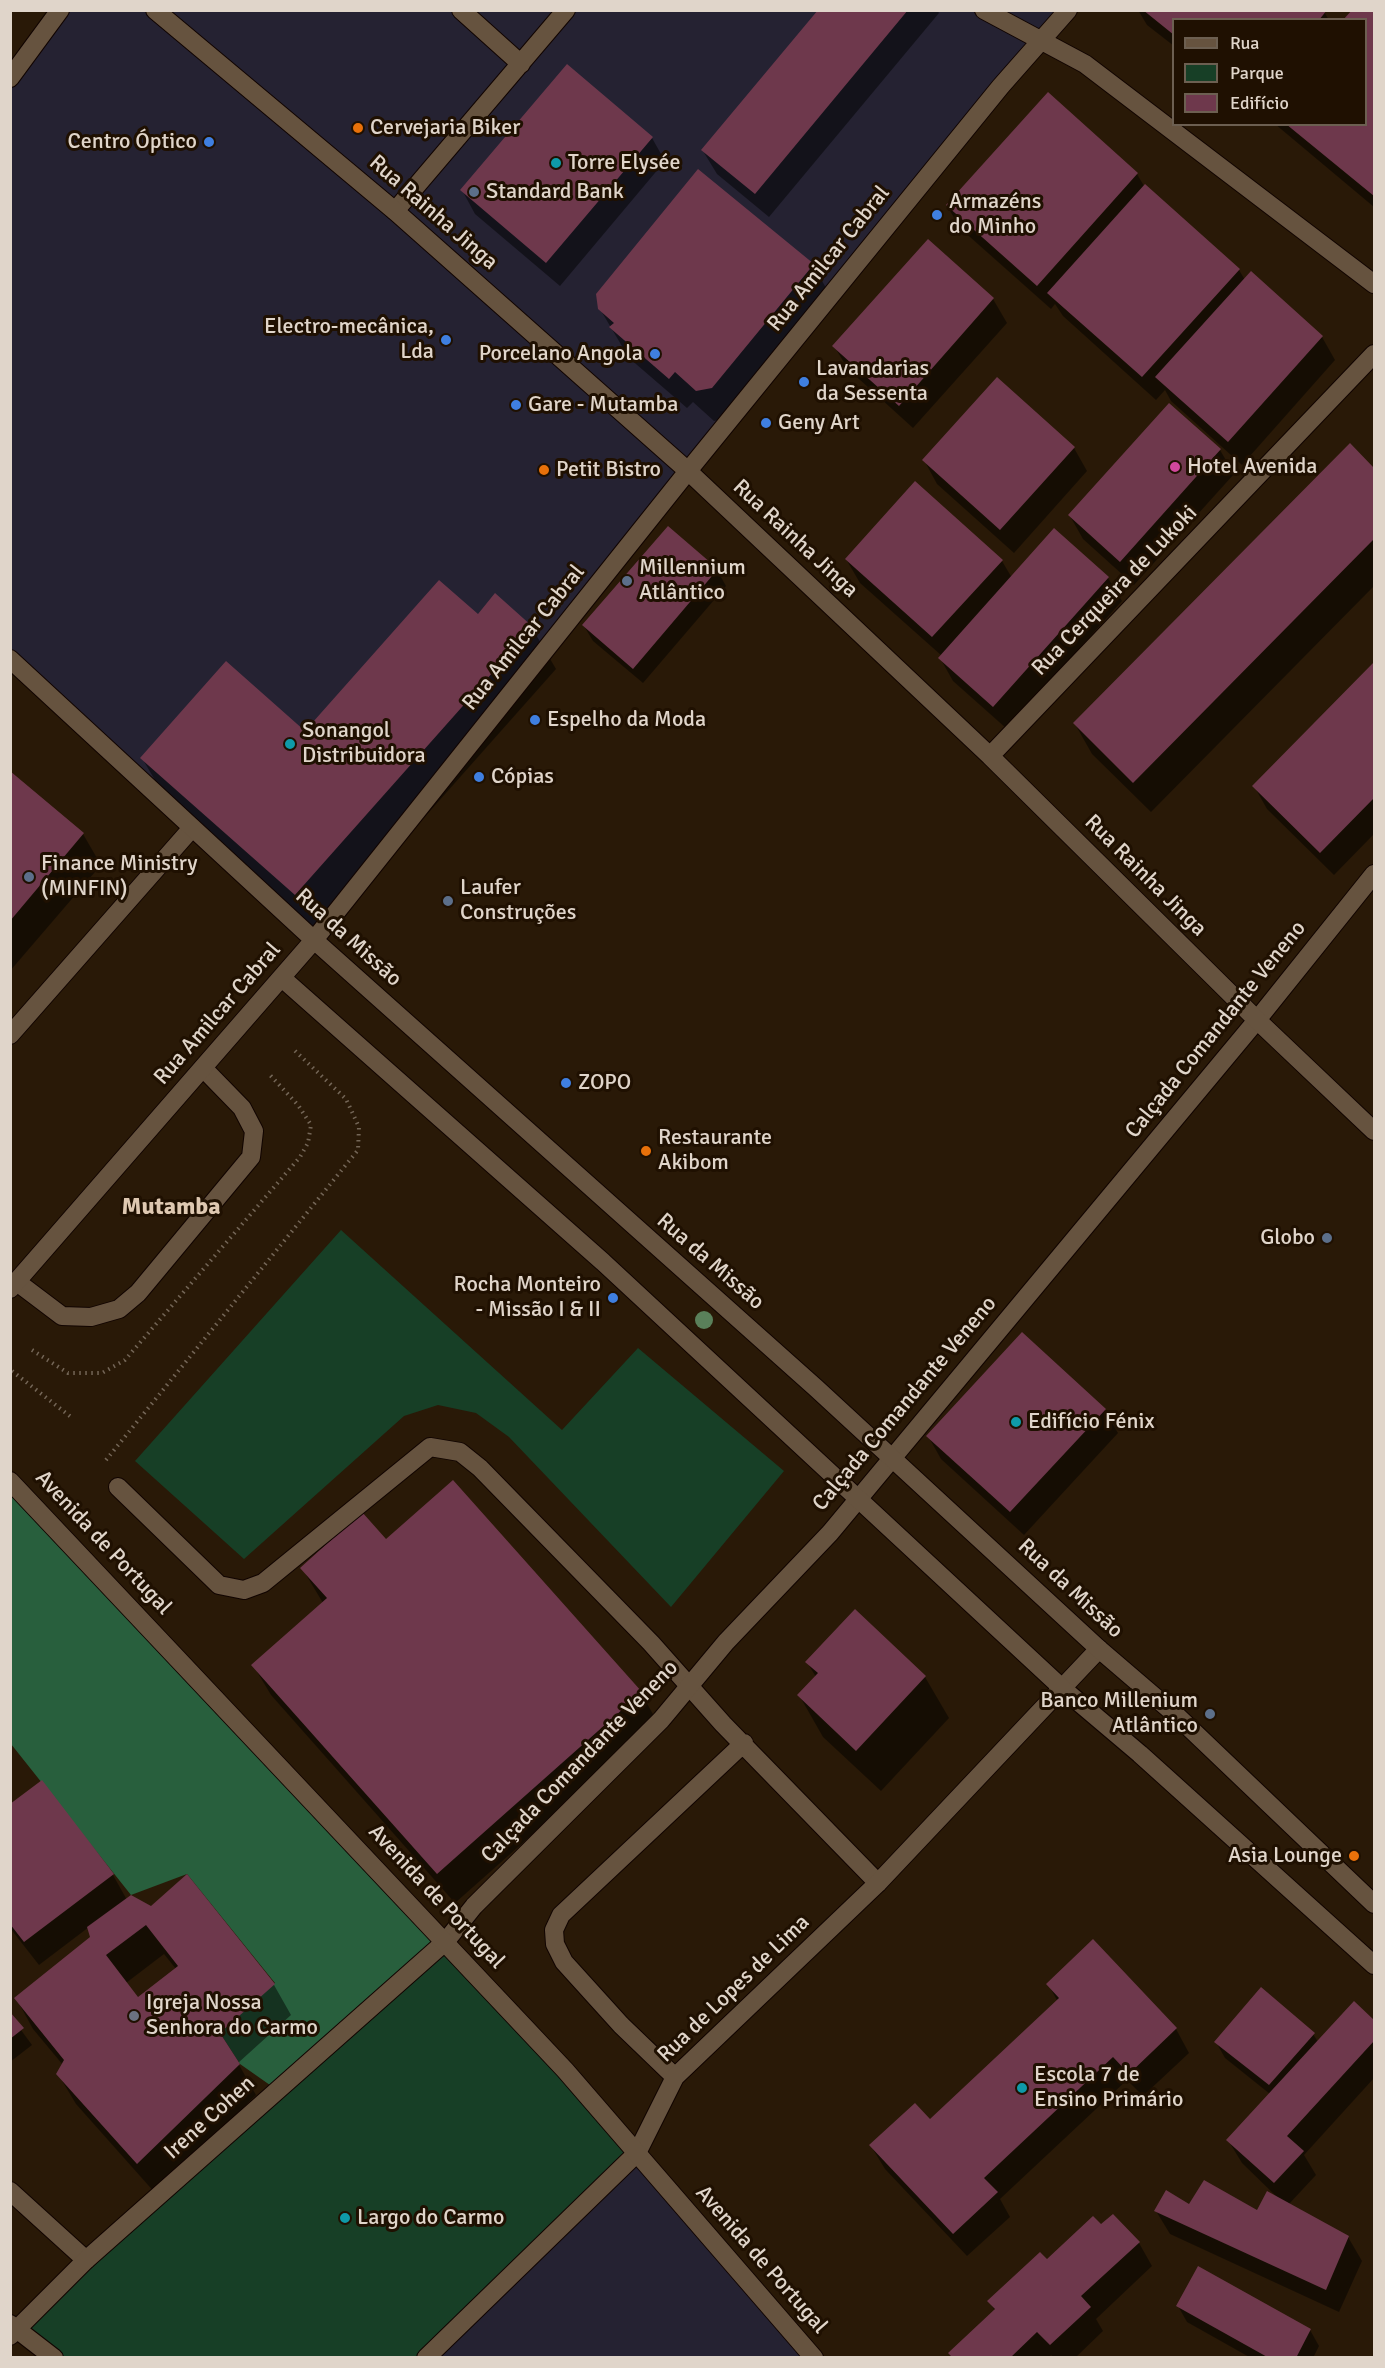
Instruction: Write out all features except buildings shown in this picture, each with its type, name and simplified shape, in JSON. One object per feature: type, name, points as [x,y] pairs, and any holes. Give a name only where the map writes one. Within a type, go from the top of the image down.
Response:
[{"type":"street","points":[[10,78],[60,10]]},
{"type":"street","name":"Rua Rainha Jinga","points":[[155,10],[395,210],[688,471],[990,756],[1257,1020],[1374,1131]]},
{"type":"street","points":[[461,10],[521,64]]},
{"type":"street","points":[[395,210],[566,10]]},
{"type":"street","points":[[984,10],[1085,64],[1374,284]]},
{"type":"street","name":"Rua Amilcar Cabral","points":[[14,1286],[314,940],[688,471],[1001,86],[1068,10]]},
{"type":"street","name":"Rua Cerqueira de Lukoki","points":[[990,756],[1374,354]]},
{"type":"street","name":"Rua da Missão","points":[[10,659],[314,940],[892,1457],[1099,1648],[1176,1715],[1374,1904]]},
{"type":"street","points":[[10,1035],[192,828]]},
{"type":"street","name":"Calçada Comandante Veneno","points":[[446,1941],[474,1906],[661,1720],[726,1642],[830,1533],[1257,1020],[1374,874]]},
{"type":"street","points":[[282,978],[603,1262],[1062,1688],[1140,1754],[1374,1965]]},
{"type":"street","points":[[14,1286],[62,1316],[91,1317],[119,1309],[138,1293],[251,1157],[254,1131],[243,1108],[204,1069]]},
{"type":"street","points":[[118,1487],[219,1585],[244,1590],[263,1583],[430,1447],[460,1452],[480,1468],[691,1684],[723,1724],[878,1883]]},
{"type":"street","name":"Avenida de Portugal","points":[[10,1480],[565,2070],[814,2358]]},
{"type":"street","name":"Rua de Lopes de Lima","points":[[426,2358],[637,2153],[675,2077],[878,1883],[1099,1648]]},
{"type":"street","points":[[675,2077],[621,2025],[564,1962],[555,1944],[554,1930],[561,1914],[744,1743]]},
{"type":"street","name":"Irene Cohen","points":[[13,2330],[86,2260],[446,1941]]},
{"type":"street","points":[[10,2191],[86,2260]]},
{"type":"street","points":[[13,2330],[54,2358]]},
{"type":"path","points":[[118,1487],[100,1468],[358,1150],[359,1126],[346,1099],[292,1048]]},
{"type":"path","points":[[12,1371],[71,1418]]},
{"type":"shaded area","points":[[59,11],[1068,11],[314,940],[11,659],[10,76]]},
{"type":"shaded area","points":[[637,2153],[820,2358],[425,2358]]},
{"type":"green space","points":[[341,1230],[562,1430],[638,1348],[784,1471],[671,1607],[509,1437],[476,1413],[438,1405],[404,1416],[244,1559],[135,1461]]},
{"type":"green space","points":[[10,1488],[446,1941],[277,2090],[240,2064],[220,2033],[275,1983],[187,1874],[131,1895],[11,1744]]},
{"type":"green space","points":[[446,1941],[637,2153],[425,2357],[56,2357],[18,2330]]},
{"type":"place","name":"Cervejaria Biker","points":[[358,128]]},
{"type":"place","name":"Centro Óptico","points":[[209,142]]},
{"type":"place","name":"Torre Elysée","points":[[556,163]]},
{"type":"place","name":"Standard Bank","points":[[474,192]]},
{"type":"place","name":"Armazéns do Minho","points":[[937,215]]},
{"type":"place","name":"Electro-mecânica, Lda","points":[[446,340]]},
{"type":"place","name":"Porcelano Angola","points":[[655,354]]},
{"type":"place","name":"Lavandarias da Sessenta","points":[[804,382]]},
{"type":"place","name":"Gare - Mutamba","points":[[516,405]]},
{"type":"place","name":"Geny Art","points":[[766,423]]},
{"type":"place","name":"Hotel Avenida","points":[[1175,467]]},
{"type":"place","name":"Petit Bistro","points":[[544,470]]},
{"type":"place","name":"Millennium Atlântico","points":[[627,581]]},
{"type":"place","name":"Espelho da Moda","points":[[535,720]]},
{"type":"place","name":"Sonangol Distribuidora","points":[[290,744]]},
{"type":"place","name":"Cópias","points":[[479,777]]},
{"type":"place","name":"Finance Ministry (MINFIN)","points":[[29,877]]},
{"type":"place","name":"Laufer Construções","points":[[448,901]]},
{"type":"place","name":"ZOPO","points":[[566,1083]]},
{"type":"place","name":"Restaurante Akibom","points":[[646,1151]]},
{"type":"place","name":"Globo","points":[[1327,1238]]},
{"type":"place","name":"Rocha Monteiro - Missão I & II","points":[[613,1298]]},
{"type":"place","name":"Edifício Fénix","points":[[1016,1422]]},
{"type":"place","name":"Banco Millenium Atlântico","points":[[1210,1714]]},
{"type":"place","name":"Asia Lounge","points":[[1354,1856]]},
{"type":"place","name":"Igreja Nossa Senhora do Carmo","points":[[134,2016]]},
{"type":"place","name":"Escola 7 de Ensino Primário","points":[[1022,2088]]},
{"type":"place","name":"Largo do Carmo","points":[[345,2218]]},
{"type":"district","name":"Mutamba","points":[[171,1208]]}]
